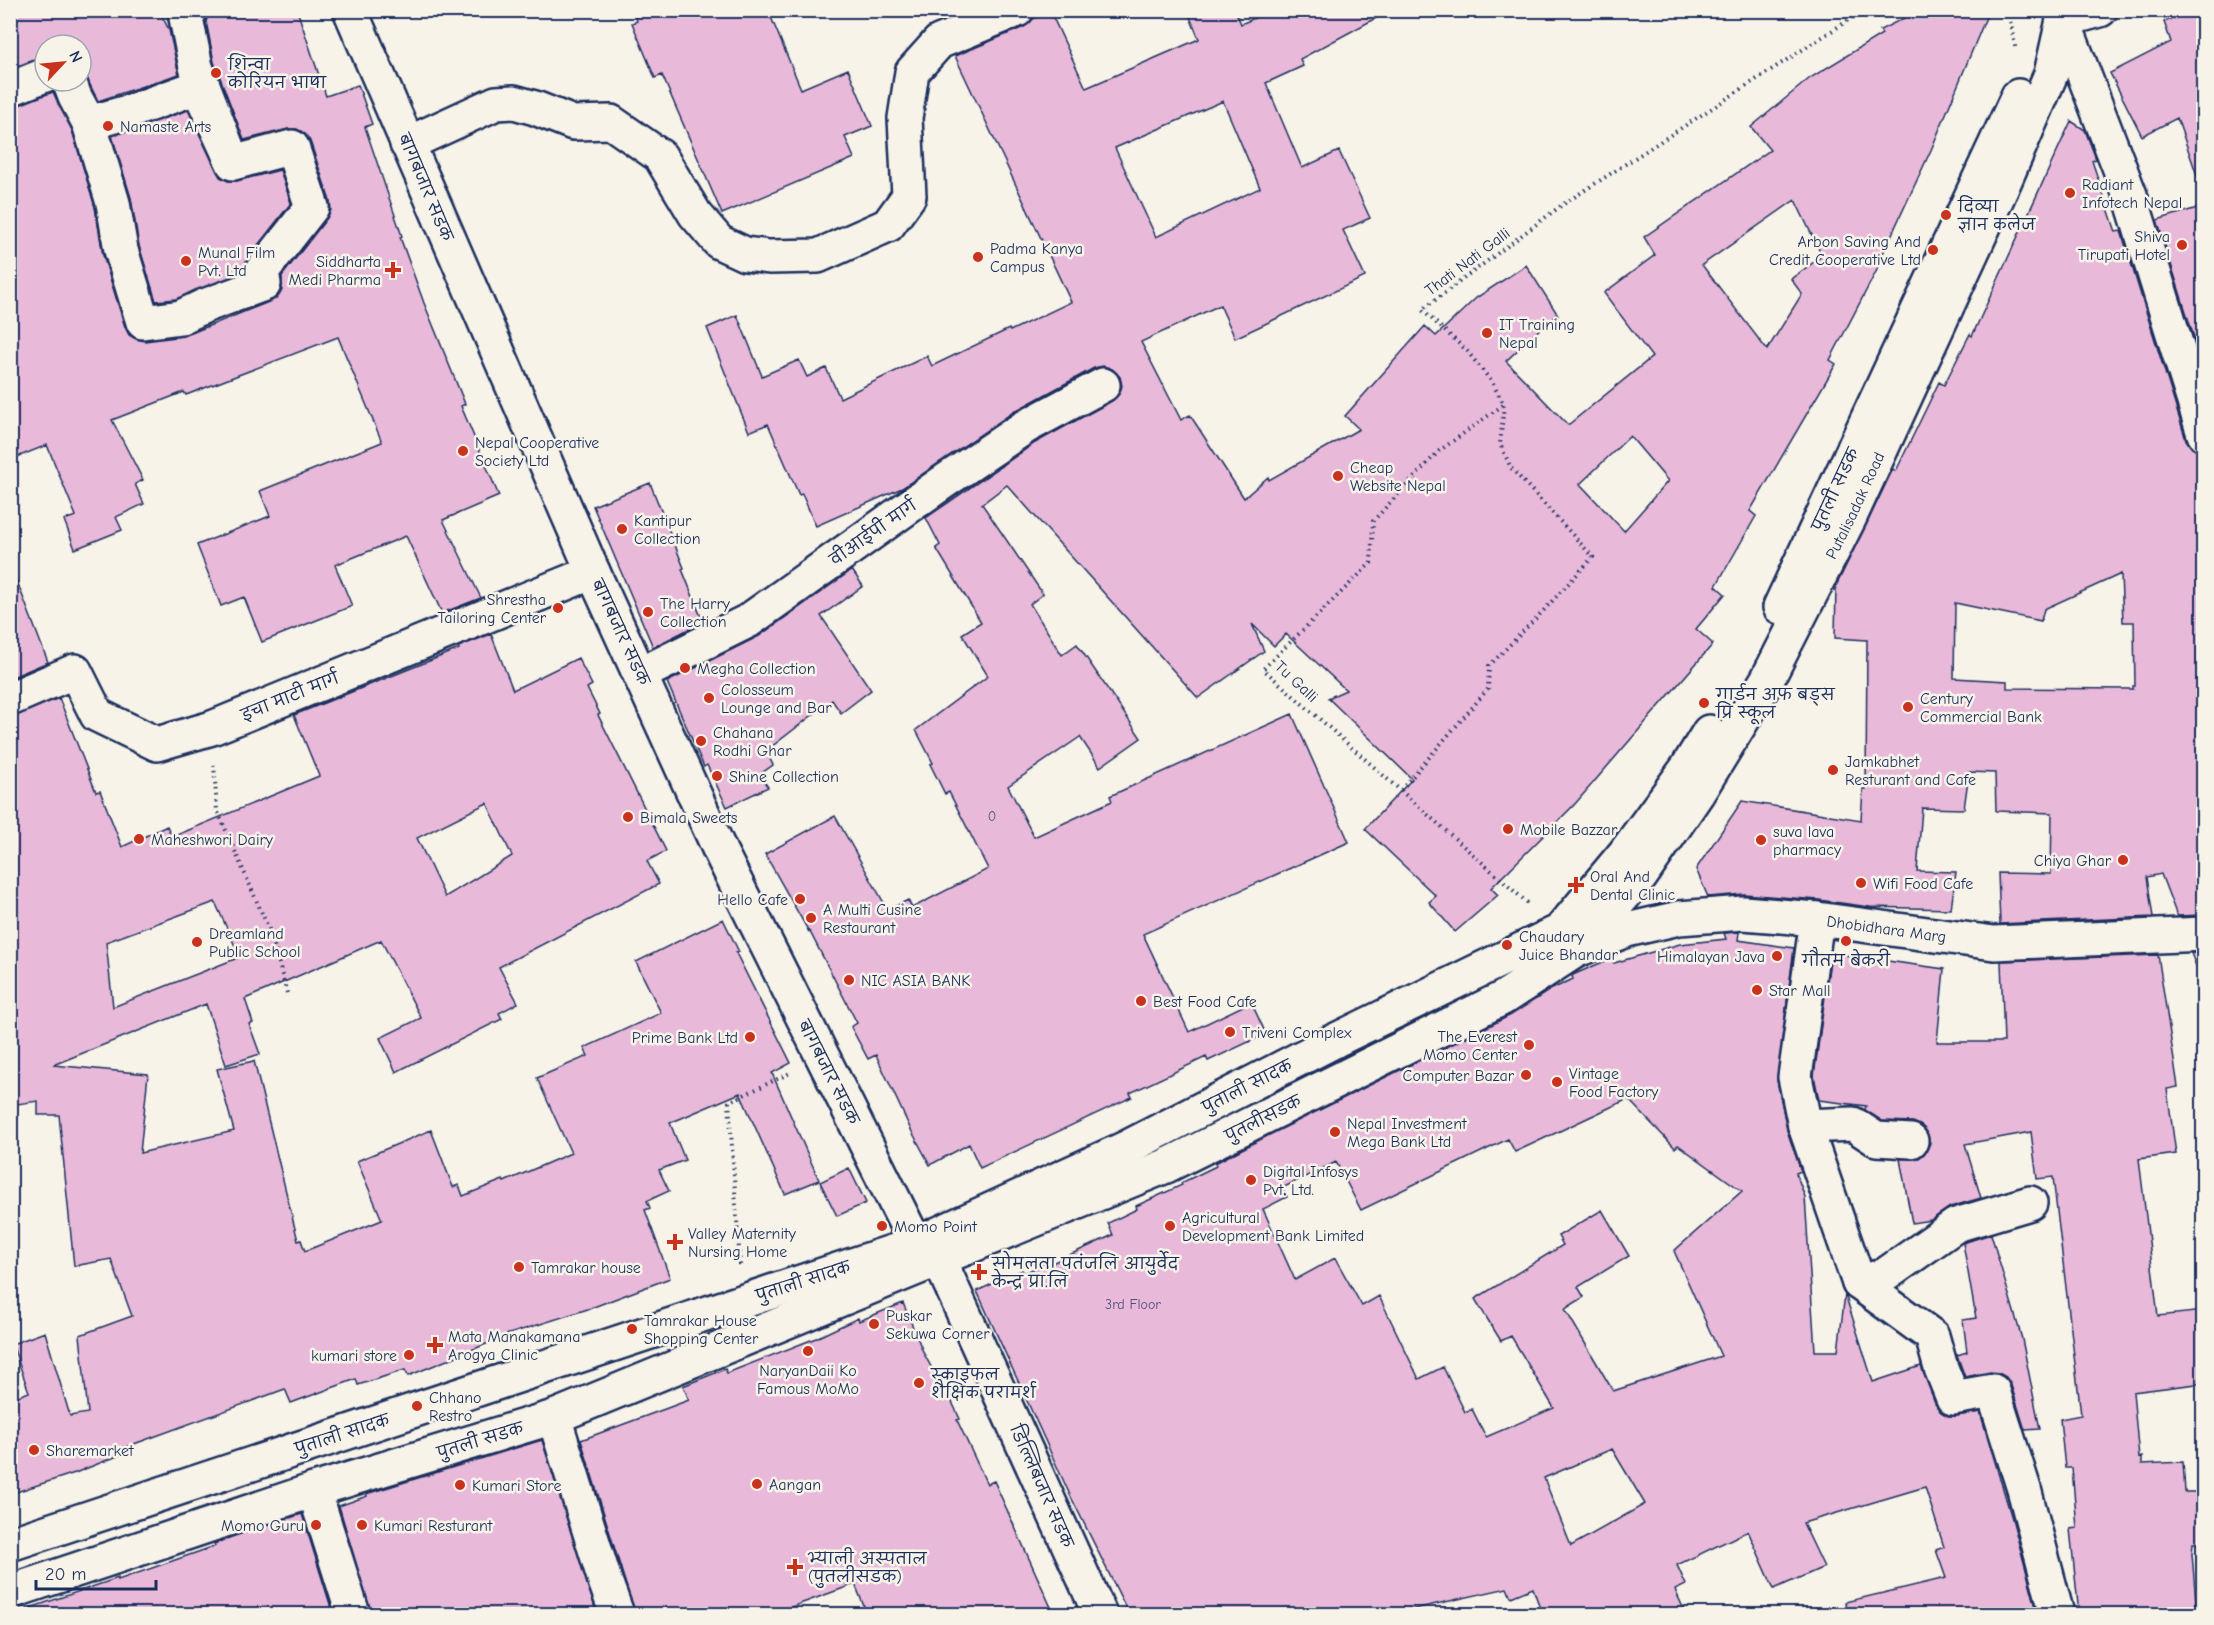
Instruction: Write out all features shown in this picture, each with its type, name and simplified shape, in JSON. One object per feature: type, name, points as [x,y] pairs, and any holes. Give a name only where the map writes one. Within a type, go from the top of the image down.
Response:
[{"type":"main road","points":[[191,10],[185,13],[196,67],[233,163]]},
{"type":"main road","name":"बागबजार सडक","points":[[350,10],[593,572],[721,853],[821,1058],[927,1251]]},
{"type":"main road","points":[[407,144],[496,103],[514,102],[573,123],[611,122],[660,156],[695,214],[719,242],[745,254],[769,257],[818,256],[888,225],[909,196],[905,118],[912,72],[939,42],[1017,10]]},
{"type":"main road","points":[[2100,10],[2060,15],[2130,195],[2204,434]]},
{"type":"main road","name":"पुतली सडक","points":[[1567,941],[1625,854],[1687,768],[1761,649],[2038,52],[2060,15]]},
{"type":"main road","name":"Putalisadak Road","points":[[1567,941],[1641,876],[1697,794],[1767,680],[1849,519],[2002,187],[2050,74],[2060,15]]},
{"type":"main road","points":[[10,89],[33,80]]},
{"type":"main road","points":[[89,123],[198,87],[233,163]]},
{"type":"main road","points":[[74,93],[89,123],[113,203],[121,250],[143,322],[181,317],[264,284],[262,271],[312,207],[292,147],[233,163]]},
{"type":"main road","name":"वीआईपी मार्ग","points":[[641,674],[748,621],[1025,427],[1103,385]]},
{"type":"main road","name":"इचा माटी मार्ग","points":[[10,699],[75,671],[97,715],[158,744],[212,728],[593,572]]},
{"type":"main road","name":"Dhobidhara Marg","points":[[1567,941],[1679,918],[1743,913],[1817,919],[1994,943],[2204,934]]},
{"type":"main road","points":[[1817,919],[1795,1077],[1805,1126],[1859,1283],[1932,1336],[1953,1398],[1994,1391],[2024,1489],[2057,1614]]},
{"type":"main road","name":"पुतलीसडक","points":[[927,1251],[1166,1166],[1503,998],[1567,941]]},
{"type":"main road","points":[[1805,1126],[1853,1124],[1876,1139],[1911,1141]]},
{"type":"main road","points":[[1859,1283],[1886,1275],[1956,1225],[2030,1203]]},
{"type":"main road","name":"पुतली सडक","points":[[10,1592],[314,1490],[554,1417],[927,1251]]},
{"type":"main road","name":"पुताली सादक","points":[[10,1544],[742,1301],[927,1251]]},
{"type":"main road","name":"डिल्लिबजार सडक","points":[[927,1251],[1100,1614]]},
{"type":"main road","points":[[554,1417],[604,1581],[617,1614]]},
{"type":"main road","points":[[314,1490],[353,1614]]},
{"type":"path","name":"Thati Nati Galli","points":[[1504,405],[1492,382],[1467,351],[1422,310],[1562,205],[1864,10]]},
{"type":"path","points":[[2008,10],[2023,86]]},
{"type":"path","points":[[1401,790],[1488,689],[1490,666],[1593,557],[1511,468],[1500,444],[1504,405]]},
{"type":"path","name":"Tu Galli","points":[[1504,405],[1439,451],[1373,521],[1371,563],[1263,669],[1401,790],[1567,941]]},
{"type":"path","points":[[212,728],[217,810],[271,934],[288,996]]},
{"type":"path","points":[[742,1301],[729,1102],[821,1058]]},
{"type":"green space","points":[[935,11],[973,11],[940,23]]},
{"type":"building","points":[[10,10],[159,10],[169,30],[179,74],[98,101],[93,91],[93,33],[33,33],[33,61],[10,69]]},
{"type":"building","points":[[217,10],[297,10],[326,96],[358,85],[372,124],[365,127],[402,236],[400,237],[465,404],[461,406],[499,496],[443,520],[481,598],[442,613],[406,536],[335,565],[352,606],[262,642],[244,597],[221,606],[197,545],[270,516],[260,491],[382,442],[338,337],[186,395],[184,392],[112,420],[143,480],[135,484],[144,504],[116,517],[122,530],[75,549],[64,520],[76,516],[47,445],[10,460],[10,107],[54,93],[72,130],[95,207],[103,255],[125,327],[129,335],[136,339],[145,341],[184,336],[278,297],[282,290],[282,276],[331,210],[310,141],[305,134],[297,129],[288,129],[244,140],[214,62],[206,21],[209,14]]},
{"type":"building","points":[[633,10],[768,10],[801,89],[848,69],[872,126],[845,137],[854,158],[722,214],[662,75],[655,78],[632,23],[637,21]]},
{"type":"building","points":[[1187,10],[1235,10],[1241,24],[1273,10],[1391,10],[1300,59],[1303,66],[1266,83],[1302,168],[1339,151],[1370,218],[1343,230],[1365,277],[1235,338],[1220,305],[1141,342],[1181,420],[1190,415],[1244,498],[1268,477],[1269,480],[1359,429],[1345,416],[1425,326],[1436,336],[1476,298],[1526,265],[1558,315],[1506,361],[1568,425],[1652,357],[1604,293],[1655,255],[1644,237],[1770,150],[1751,127],[1810,78],[1882,34],[1880,30],[1920,10],[1989,10],[1931,150],[1880,264],[1830,360],[1836,364],[1750,511],[1756,516],[1716,586],[1725,594],[1696,629],[1713,644],[1574,805],[1491,888],[1498,895],[1455,932],[1429,902],[1436,896],[1365,829],[1412,779],[1328,698],[1346,690],[1286,634],[1274,646],[1252,624],[1264,651],[1198,698],[1007,485],[982,504],[1043,594],[1030,604],[1062,655],[1077,644],[1141,738],[1100,767],[1080,737],[1008,786],[1034,837],[1112,801],[1110,796],[1292,714],[1349,842],[1143,934],[1189,1032],[1251,1002],[1266,1034],[1208,1061],[1206,1057],[1130,1093],[1132,1097],[980,1168],[969,1144],[930,1165],[876,1055],[868,1059],[851,1027],[857,1023],[810,932],[765,854],[835,816],[888,910],[908,900],[912,908],[988,869],[949,792],[945,794],[930,764],[933,763],[916,730],[988,676],[962,634],[981,622],[936,548],[940,545],[926,518],[1035,443],[1112,401],[1119,394],[1122,386],[1120,377],[1112,369],[1103,366],[1094,368],[1015,411],[902,488],[816,526],[802,494],[799,495],[768,424],[749,432],[707,328],[737,315],[762,376],[799,360],[807,377],[826,368],[840,398],[927,356],[932,366],[1071,302],[955,56],[1024,27],[1033,19],[1050,11],[1086,88],[1199,39]],"holes":[[[1223,101],[1260,188],[1156,237],[1115,148]],[[1795,200],[1822,256],[1791,279],[1802,294],[1767,350],[1702,265]],[[1630,436],[1668,481],[1624,531],[1580,484]]]},
{"type":"building","points":[[2196,10],[2204,10],[2204,178],[2198,178],[2177,118],[2142,136],[2110,73],[2171,42],[2164,22]]},
{"type":"building","points":[[188,110],[220,177],[228,181],[237,181],[280,170],[291,203],[247,259],[244,272],[176,299],[156,301],[139,246],[131,198],[112,136]]},
{"type":"building","points":[[2071,121],[2085,130],[2096,159],[2092,161],[2116,232],[2121,231],[2186,440],[2192,448],[2204,452],[2204,915],[2177,916],[2161,874],[2147,877],[2153,917],[2000,924],[1998,873],[2051,874],[2052,813],[1996,811],[1995,773],[1969,772],[1964,809],[1922,808],[1917,871],[1956,872],[1951,909],[1870,907],[1744,894],[1708,897],[1696,869],[1742,801],[1861,820],[1863,789],[1866,789],[1867,640],[1835,638],[1836,586],[1893,469],[1896,471],[1939,382],[1944,385],[1970,334],[1972,336]],"holes":[[[2121,574],[2123,622],[2134,622],[2135,686],[2133,689],[2007,688],[2007,681],[1954,678],[1955,603],[2041,621],[2044,609]]]},
{"type":"building","points":[[2204,206],[2204,369],[2157,220]]},
{"type":"building","points":[[650,483],[703,622],[653,647],[593,506]]},
{"type":"building","points":[[852,570],[863,586],[821,616],[871,690],[841,713],[832,700],[766,751],[773,765],[759,775],[768,787],[727,807],[707,765],[704,767],[667,682],[759,636]]},
{"type":"building","points":[[10,571],[13,571],[48,662],[10,678]]},
{"type":"building","points":[[491,634],[513,690],[578,658],[592,685],[587,688],[600,714],[598,715],[666,851],[647,861],[659,884],[499,967],[518,1003],[499,1013],[502,1019],[396,1072],[380,1038],[421,1018],[381,940],[245,999],[253,1023],[249,1024],[260,1054],[226,1065],[206,1004],[53,1065],[148,1074],[140,1153],[234,1131],[217,1069],[254,1061],[298,1241],[301,1240],[305,1251],[382,1220],[357,1161],[431,1130],[453,1187],[459,1185],[463,1196],[503,1180],[504,1182],[571,1153],[537,1078],[588,1056],[584,1048],[661,1013],[636,962],[723,919],[739,952],[736,953],[791,1063],[772,1073],[819,1180],[785,1194],[740,1093],[670,1123],[685,1160],[659,1170],[669,1191],[647,1201],[650,1208],[645,1210],[670,1278],[591,1308],[490,1340],[491,1342],[408,1376],[405,1370],[358,1385],[356,1379],[291,1403],[285,1389],[123,1448],[125,1453],[75,1473],[10,1494],[10,1399],[29,1392],[12,1344],[45,1332],[70,1416],[88,1413],[80,1335],[132,1316],[111,1259],[74,1266],[59,1115],[38,1115],[38,1101],[10,1105],[10,717],[59,698],[96,792],[100,791],[122,847],[167,826],[172,837],[319,776],[294,715],[459,649],[458,647]],"holes":[[[487,803],[512,856],[445,897],[417,838]],[[215,902],[240,957],[113,1007],[106,942]]]},
{"type":"building","points":[[1739,932],[1738,940],[1794,948],[1777,1080],[1787,1130],[1801,1171],[1796,1173],[1805,1197],[1815,1351],[1838,1351],[1845,1294],[1873,1382],[1921,1366],[1941,1412],[1948,1416],[1956,1416],[1980,1412],[2038,1614],[1847,1614],[1845,1602],[1946,1578],[1936,1550],[1944,1547],[1925,1487],[1803,1523],[1824,1567],[1774,1589],[1748,1531],[1677,1565],[1686,1585],[1675,1590],[1686,1614],[1542,1614],[1533,1588],[1511,1597],[1507,1588],[1392,1614],[1129,1614],[1070,1495],[977,1291],[1022,1270],[1024,1273],[1051,1261],[1052,1263],[1113,1235],[1108,1223],[1137,1209],[1136,1206],[1182,1185],[1181,1183],[1216,1166],[1215,1163],[1265,1137],[1511,1015],[1550,990],[1573,979],[1572,976],[1575,974],[1612,958],[1614,963],[1680,944],[1726,939],[1724,933]],"holes":[[[1628,1099],[1675,1148],[1678,1145],[1742,1191],[1674,1251],[1721,1356],[1613,1391],[1565,1309],[1584,1297],[1578,1287],[1629,1256],[1602,1210],[1558,1236],[1563,1245],[1475,1299],[1501,1341],[1511,1336],[1554,1408],[1486,1437],[1472,1409],[1465,1412],[1443,1367],[1419,1379],[1379,1296],[1362,1306],[1335,1258],[1295,1280],[1263,1209],[1287,1197],[1282,1188],[1336,1162],[1361,1210],[1508,1139],[1515,1152]],[[1612,1449],[1645,1504],[1571,1546],[1544,1478]]]},
{"type":"building","points":[[1831,953],[1944,969],[1937,1042],[2004,1042],[2001,961],[2158,955],[2178,1087],[2167,1089],[2176,1154],[2139,1159],[2158,1316],[2204,1311],[2204,1383],[2133,1392],[2139,1458],[2142,1457],[2142,1464],[2183,1462],[2185,1492],[2204,1492],[2204,1543],[2193,1543],[2192,1554],[2197,1614],[2079,1614],[2070,1529],[2077,1528],[2072,1468],[2065,1468],[2060,1419],[2081,1415],[2053,1177],[2037,1179],[2031,1132],[1965,1144],[1981,1198],[1950,1207],[1931,1220],[1912,1223],[1900,1159],[1919,1158],[1926,1152],[1930,1143],[1927,1132],[1922,1126],[1913,1122],[1882,1121],[1865,1110],[1866,1106],[1819,1100],[1814,1076]]},
{"type":"building","points":[[2191,953],[2204,953],[2204,979],[2201,979]]},
{"type":"building","points":[[849,1168],[866,1203],[837,1216],[820,1182]]},
{"type":"building","points":[[1991,1234],[2022,1339],[2040,1429],[2025,1430],[2011,1385],[2006,1377],[1990,1372],[1965,1377],[1957,1355],[1967,1352],[1963,1320],[1976,1318],[1963,1243]]},
{"type":"building","points":[[903,1303],[924,1354],[943,1388],[945,1387],[960,1419],[957,1420],[987,1484],[994,1481],[1054,1614],[867,1614],[855,1584],[772,1614],[635,1614],[581,1440],[689,1400],[683,1386],[725,1369],[727,1373],[816,1338],[858,1318],[859,1321]]},
{"type":"building","points":[[542,1440],[597,1614],[371,1614],[339,1506],[367,1496],[366,1494]]},
{"type":"building","points":[[302,1514],[333,1614],[28,1614],[27,1609],[118,1578],[118,1580],[215,1546],[214,1544],[231,1537]]},
{"type":"place","name":"शिन्वा कोरियन भाषा","points":[[216,73]]},
{"type":"place","name":"Namaste Arts","points":[[108,126]]},
{"type":"place","name":"Radiant Infotech Nepal","points":[[2070,193]]},
{"type":"place","name":"दिव्या ज्ञान कलेज","points":[[1946,215]]},
{"type":"place","name":"Shiva Tirupati Hotel","points":[[2182,245]]},
{"type":"place","name":"Arbon Saving And Credit Cooperative Ltd","points":[[1933,250]]},
{"type":"place","name":"Padma Kanya Campus","points":[[978,257]]},
{"type":"place","name":"Munal Film Pvt. Ltd","points":[[186,261]]},
{"type":"place","name":"Siddharta Medi Pharma","points":[[393,270]]},
{"type":"place","name":"IT Training Nepal","points":[[1487,333]]},
{"type":"place","name":"Nepal Cooperative Society Ltd","points":[[463,451]]},
{"type":"place","name":"Cheap Website Nepal","points":[[1338,476]]},
{"type":"place","name":"Kantipur Collection","points":[[622,529]]},
{"type":"place","name":"Shrestha Tailoring Center","points":[[558,608]]},
{"type":"place","name":"The Harry Collection","points":[[648,612]]},
{"type":"place","name":"Megha Collection","points":[[685,668]]},
{"type":"place","name":"Colosseum Lounge and Bar","points":[[709,698]]},
{"type":"place","name":"गार्डन अफ बड्स प्रि स्कूल","points":[[1704,703]]},
{"type":"place","name":"Century Commercial Bank","points":[[1908,707]]},
{"type":"place","name":"Chahana Rodhi Ghar","points":[[701,741]]},
{"type":"place","name":"Jamkabhet Resturant and Cafe","points":[[1833,770]]},
{"type":"place","name":"Shine Collection","points":[[717,776]]},
{"type":"place","name":"Bimala Sweets","points":[[628,817]]},
{"type":"place","name":"Mobile Bazzar","points":[[1508,829]]},
{"type":"place","name":"Maheshwori Dairy","points":[[139,839]]},
{"type":"place","name":"suva lava pharmacy","points":[[1761,840]]},
{"type":"place","name":"Chiya Ghar","points":[[2123,860]]},
{"type":"place","name":"Wifi Food Cafe","points":[[1861,883]]},
{"type":"place","name":"Oral And Dental Clinic","points":[[1576,885]]},
{"type":"place","name":"Hello Cafe","points":[[800,899]]},
{"type":"place","name":"A Multi Cusine Restaurant","points":[[811,918]]},
{"type":"place","name":"गौतम बेकरी","points":[[1846,941]]},
{"type":"place","name":"Dreamland Public School","points":[[197,942]]},
{"type":"place","name":"Chaudary Juice Bhandar","points":[[1507,945]]},
{"type":"place","name":"Himalayan Java","points":[[1777,956]]},
{"type":"place","name":"NIC ASIA BANK","points":[[849,980]]},
{"type":"place","name":"Star Mall","points":[[1757,990]]},
{"type":"place","name":"Best Food Cafe","points":[[1141,1001]]},
{"type":"place","name":"Triveni Complex","points":[[1230,1032]]},
{"type":"place","name":"Prime Bank Ltd","points":[[750,1037]]},
{"type":"place","name":"The Everest Momo Center","points":[[1529,1045]]},
{"type":"place","name":"Computer Bazar","points":[[1526,1075]]},
{"type":"place","name":"Vintage Food Factory","points":[[1557,1082]]},
{"type":"place","name":"Nepal Investment Mega Bank Ltd","points":[[1335,1132]]},
{"type":"place","name":"Digital Infosys Pvt. Ltd.","points":[[1251,1180]]},
{"type":"place","name":"Momo Point","points":[[882,1226]]},
{"type":"place","name":"Agricultural Development Bank Limited","points":[[1170,1226]]},
{"type":"place","name":"Valley Maternity Nursing Home","points":[[675,1242]]},
{"type":"place","name":"Tamrakar house","points":[[519,1267]]},
{"type":"place","name":"सोमलता पतंजलि आयुर्वेद केन्द्र प्रा.लि","points":[[979,1272]]},
{"type":"place","name":"Puskar Sekuwa Corner","points":[[874,1324]]},
{"type":"place","name":"Tamrakar House Shopping Center","points":[[632,1329]]},
{"type":"place","name":"Mata Manakamana Arogya Clinic","points":[[435,1345]]},
{"type":"place","name":"NaryanDaii Ko Famous MoMo","points":[[808,1351]]},
{"type":"place","name":"kumari store","points":[[409,1355]]},
{"type":"place","name":"स्काइफल शैक्षिक परामर्श","points":[[919,1383]]},
{"type":"place","name":"Chhano Restro","points":[[417,1406]]},
{"type":"place","name":"Sharemarket","points":[[34,1450]]},
{"type":"place","name":"Aangan","points":[[757,1484]]},
{"type":"place","name":"Kumari Store","points":[[460,1485]]},
{"type":"place","name":"Momo Guru","points":[[316,1525]]},
{"type":"place","name":"Kumari Resturant","points":[[362,1525]]},
{"type":"place","name":"भ्याली अस्पताल (पुतलीसडक)","points":[[795,1567]]}]
